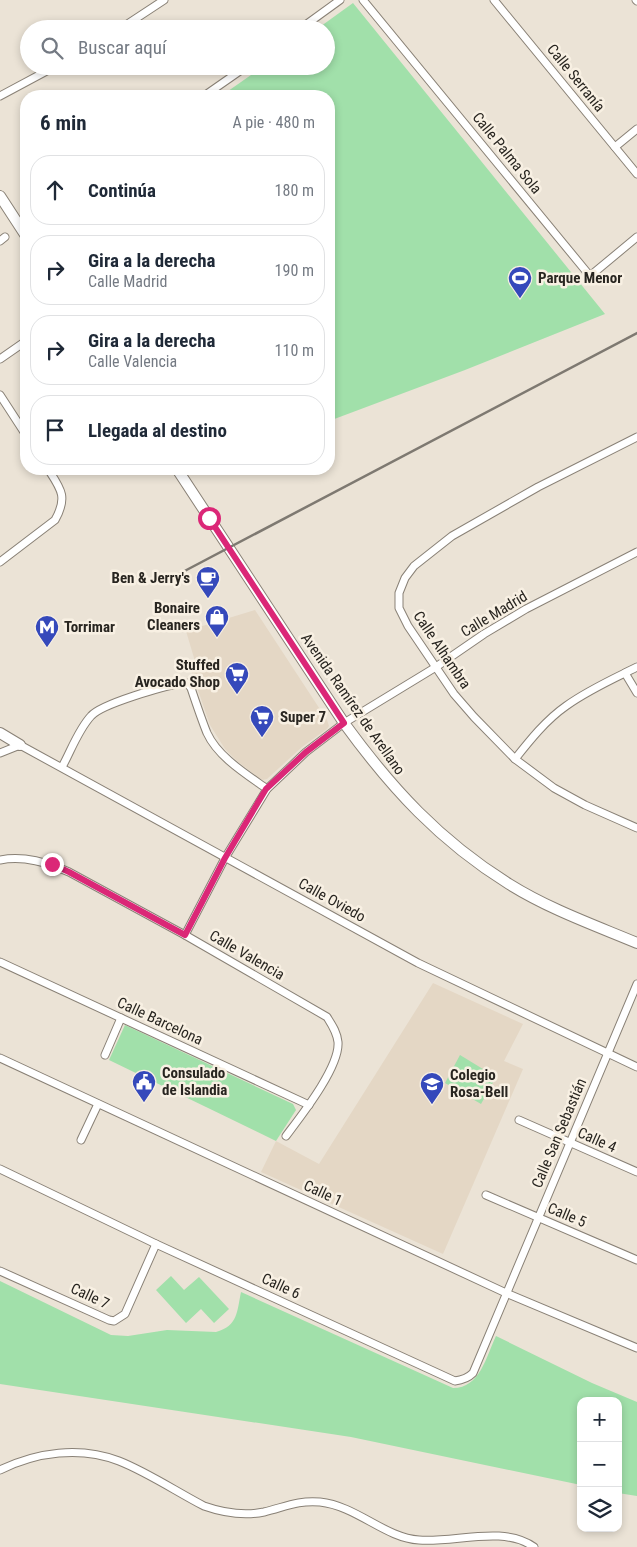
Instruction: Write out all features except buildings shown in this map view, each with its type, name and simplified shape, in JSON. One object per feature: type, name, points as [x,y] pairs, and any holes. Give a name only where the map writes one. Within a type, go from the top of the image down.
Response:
[{"type":"street","points":[[134,20],[164,0]]},
{"type":"street","points":[[312,20],[340,0]]},
{"type":"street","name":"Calle Palma Sola","points":[[363,0],[590,276],[637,237]]},
{"type":"street","name":"Calle Serranía","points":[[494,0],[637,174]]},
{"type":"street","points":[[0,96],[39,75]]},
{"type":"street","points":[[213,90],[234,75]]},
{"type":"street","points":[[615,147],[637,129]]},
{"type":"street","points":[[0,196],[20,227]]},
{"type":"street","points":[[0,359],[20,345]]},
{"type":"street","points":[[0,396],[20,426]]},
{"type":"street","name":"Calle Alhambra","points":[[637,437],[538,487],[452,536],[414,566],[405,578],[399,592],[399,608],[408,626],[454,694],[474,718],[515,759],[554,788],[585,805],[637,828]]},
{"type":"street","points":[[0,562],[55,520],[60,512],[63,499],[60,486],[52,475]]},
{"type":"street","name":"Avenida Ramírez de Arellano","points":[[181,475],[344,723],[400,795],[432,826],[470,858],[510,885],[546,904],[637,944]]},
{"type":"street","name":"Calle Madrid","points":[[185,935],[225,858],[266,789],[306,752],[344,723],[436,667],[484,634],[526,609],[637,552]]},
{"type":"street","points":[[515,759],[536,734],[565,706],[637,667]]},
{"type":"street","points":[[625,673],[637,693]]},
{"type":"street","points":[[62,767],[92,715],[105,707],[186,683],[191,688],[208,734],[218,750],[266,789]]},
{"type":"street","points":[[0,733],[20,745]]},
{"type":"street","points":[[0,753],[20,745]]},
{"type":"street","name":"Calle Oviedo","points":[[20,745],[418,963],[637,1066]]},
{"type":"street","name":"Calle Valencia","points":[[0,860],[27,859],[52,864],[69,872],[185,935],[327,1017],[334,1029],[338,1043],[336,1054],[332,1065],[308,1105],[286,1136]]},
{"type":"street","name":"Calle Barcelona","points":[[0,962],[308,1105]]},
{"type":"street","name":"Calle San Sebastián","points":[[506,1293],[637,984]]},
{"type":"street","points":[[105,1055],[121,1018]]},
{"type":"street","name":"Calle 1","points":[[0,1058],[506,1293],[637,1348]]},
{"type":"street","points":[[81,1140],[98,1104]]},
{"type":"street","name":"Calle 4","points":[[519,1120],[637,1172]]},
{"type":"street","name":"Calle 6","points":[[0,1169],[156,1244],[455,1381],[469,1377],[472,1372],[506,1293]]},
{"type":"street","name":"Calle 5","points":[[486,1195],[637,1260]]},
{"type":"street","name":"Calle 7","points":[[0,1271],[114,1321],[124,1314],[156,1244]]},
{"type":"street","points":[[0,1470],[22,1460],[43,1454],[81,1452],[119,1461],[204,1506],[218,1511],[254,1513],[295,1502],[322,1502],[348,1509],[406,1538],[434,1540],[502,1536],[517,1538],[534,1547]]},
{"type":"shaded area","points":[[255,610],[327,720],[329,726],[302,747],[267,779],[263,780],[237,761],[225,749],[210,725],[191,670],[197,668],[186,631]]},
{"type":"shaded area","name":"Colegio Rosa-Bell","points":[[433,983],[523,1024],[504,1061],[523,1069],[443,1254],[261,1172],[276,1141],[319,1164]]},
{"type":"green space","points":[[353,3],[605,314],[465,370],[335,419],[335,90],[230,90],[251,75],[335,75],[335,20],[329,20]]},
{"type":"green space","points":[[125,1025],[293,1104],[296,1110],[276,1141],[109,1060]]},
{"type":"green space","points":[[460,1055],[496,1077],[481,1104],[445,1083]]},
{"type":"green space","points":[[171,1276],[184,1290],[199,1277],[229,1309],[214,1323],[201,1309],[186,1323],[156,1290]]},
{"type":"green space","points":[[0,1281],[111,1335],[128,1336],[167,1330],[216,1332],[233,1322],[241,1292],[453,1388],[462,1387],[476,1377],[485,1362],[496,1336],[592,1383],[637,1402],[637,1496],[622,1494],[622,1397],[577,1397],[577,1484],[351,1437],[0,1384]]},
{"type":"railway","points":[[177,575],[637,333]]},
{"type":"place","name":"Parque Menor","points":[[520,299]]},
{"type":"place","name":"Ben & Jerry's","points":[[208,599]]},
{"type":"place","name":"Bonaire Cleaners","points":[[217,638]]},
{"type":"place","name":"Torrimar","points":[[47,648]]},
{"type":"place","name":"Stuffed Avocado Shop","points":[[237,695]]},
{"type":"place","name":"Super 7","points":[[262,738]]},
{"type":"place","name":"Consulado de Islandia","points":[[144,1103]]},
{"type":"place","name":"Colegio Rosa-Bell","points":[[432,1105]]},
{"type":"route","points":[[52,864],[185,935],[225,858],[266,789],[306,752],[344,723],[209,518]]}]
